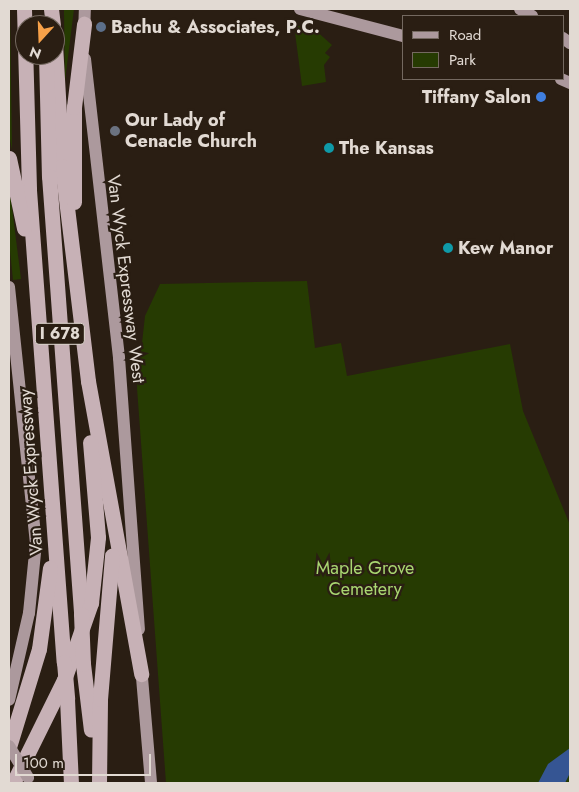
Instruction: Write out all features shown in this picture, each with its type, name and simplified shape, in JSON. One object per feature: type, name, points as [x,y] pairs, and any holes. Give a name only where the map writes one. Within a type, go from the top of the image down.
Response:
[{"type":"highway","name":"Van Wyck Expressway","points":[[24,9],[27,158],[67,700],[71,783]]},
{"type":"highway","points":[[75,256],[74,106],[84,16]]},
{"type":"highway","name":"I 678","points":[[46,65],[49,176],[83,664],[99,783]]},
{"type":"highway","points":[[13,783],[69,669],[94,586],[98,537],[88,381],[75,256],[62,166],[56,65]]},
{"type":"highway","points":[[9,158],[37,292]]},
{"type":"highway","points":[[88,381],[141,674]]},
{"type":"highway","points":[[99,783],[100,699],[112,580],[107,491]]},
{"type":"highway","points":[[9,746],[42,635],[54,516]]},
{"type":"main road","points":[[300,9],[402,36]]},
{"type":"main road","name":"Van Wyck Expressway West","points":[[84,16],[89,121],[119,358],[141,674]]},
{"type":"main road","points":[[9,287],[36,534],[29,613],[9,700]]},
{"type":"main road","points":[[141,674],[151,783]]},
{"type":"main road","points":[[9,746],[30,781]]},
{"type":"green space","points":[[10,9],[12,150],[9,134]]},
{"type":"green space","points":[[64,9],[74,9],[65,81],[65,15]]},
{"type":"green space","points":[[294,25],[314,29],[332,45],[325,53],[330,57],[324,65],[326,82],[302,86]]},
{"type":"green space","points":[[9,184],[21,279],[13,280],[9,241]]},
{"type":"green space","name":"Maple Grove Cemetery","points":[[307,281],[315,348],[341,343],[347,376],[510,344],[523,411],[570,525],[570,783],[166,783],[137,388],[145,316],[160,284]]},
{"type":"water","points":[[570,748],[570,773],[565,783],[538,783],[548,764]]},
{"type":"place","name":"Bachu & Associates, P.C.","points":[[101,27]]},
{"type":"place","name":"Tiffany Salon","points":[[541,97]]},
{"type":"place","name":"Our Lady of Cenacle Church","points":[[115,131]]},
{"type":"place","name":"The Kansas","points":[[329,148]]},
{"type":"place","name":"Kew Manor","points":[[448,248]]}]
